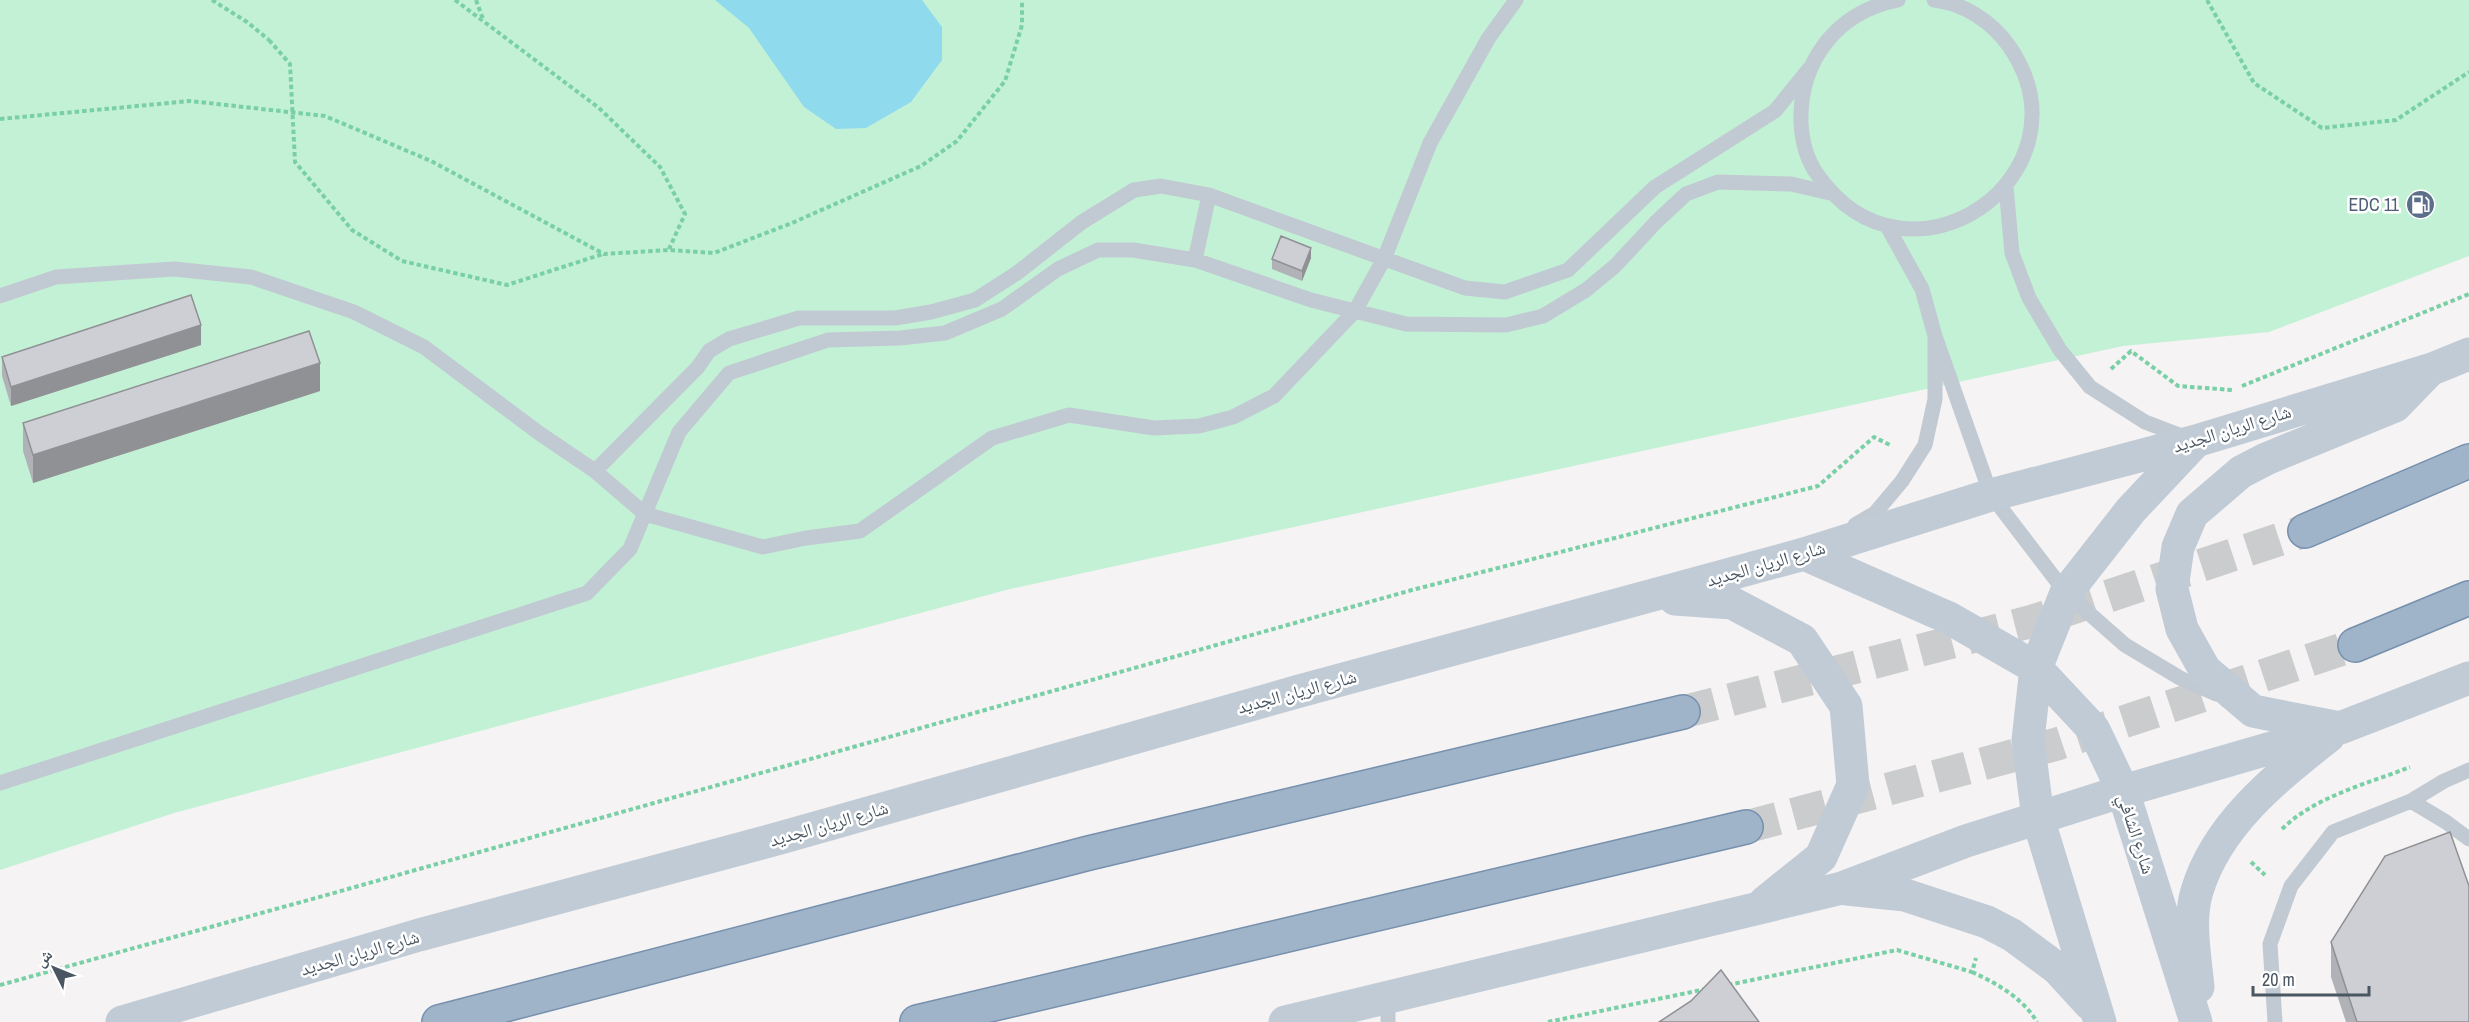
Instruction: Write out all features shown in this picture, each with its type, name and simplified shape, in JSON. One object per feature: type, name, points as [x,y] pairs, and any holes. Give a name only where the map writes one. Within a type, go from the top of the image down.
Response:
[{"type":"highway","points":[[2305,531],[2469,461]]},
{"type":"highway","points":[[2355,645],[2469,598]]},
{"type":"highway","points":[[439,1022],[1089,853],[1683,712]]},
{"type":"highway","points":[[917,1022],[1746,827]]},
{"type":"main road","name":"شارع الريان الجديد","points":[[122,1022],[419,935],[780,838],[1307,689],[1804,554],[1991,495],[2196,441],[2432,369],[2469,354]]},
{"type":"main road","points":[[2340,728],[2253,711],[2205,670],[2182,629],[2172,589],[2178,547],[2192,514],[2241,472],[2266,459],[2395,406],[2432,369]]},
{"type":"main road","points":[[2099,1017],[2038,818],[2028,740],[2036,668],[2066,593],[2131,510],[2196,441]]},
{"type":"main road","name":"شارع الشافي","points":[[1804,554],[1949,618],[2036,668],[2094,730],[2122,791],[2198,1022]]},
{"type":"main road","points":[[1650,597],[1732,603],[1802,640],[1846,706],[1853,785],[1821,858],[1758,907]]},
{"type":"main road","points":[[1285,1022],[1388,1009],[1758,907],[1842,888],[1966,841],[2122,791],[2340,728],[2469,678]]},
{"type":"main road","points":[[2198,1022],[2194,935],[2195,902],[2197,891],[2213,853],[2258,796],[2340,728]]},
{"type":"main road","points":[[1842,888],[1905,895],[1987,922],[2012,935],[2058,969],[2099,1017]]},
{"type":"lane","points":[[0,296],[56,278],[150,270],[174,269],[251,277],[354,312],[424,347],[539,433],[595,471],[645,514],[764,547],[806,538],[860,531],[992,438],[1068,415],[1154,428],[1199,426],[1233,417],[1274,396],[1355,311],[1384,259],[1430,143],[1488,39],[1516,0]]},
{"type":"lane","points":[[595,471],[698,367],[709,351],[729,339],[799,318],[895,318],[932,312],[975,300],[1017,273],[1083,222],[1134,190],[1161,186],[1209,195],[1465,288],[1505,292],[1568,270],[1655,188],[1775,111],[1809,69],[1826,41],[1850,18],[1880,3],[1898,0]]},
{"type":"lane","points":[[1809,69],[1800,101],[1802,134],[1812,166],[1830,193],[1856,214],[1887,226],[1919,230],[1952,224],[1982,209],[2006,187],[2023,158],[2031,126],[2031,93],[2020,62],[2001,34],[1976,14],[1945,1],[1934,0]]},
{"type":"lane","points":[[0,783],[587,593],[630,549],[679,432],[729,373],[828,340],[900,338],[945,333],[1002,309],[1058,269],[1098,250],[1133,250],[1195,260],[1311,300],[1406,324],[1506,325],[1543,316],[1586,290],[1615,266],[1686,194],[1718,182],[1791,184],[1830,193]]},
{"type":"lane","points":[[2006,187],[2012,253],[2029,298],[2060,350],[2090,387],[2145,422],[2196,441]]},
{"type":"lane","points":[[1195,260],[1209,195]]},
{"type":"lane","points":[[1887,226],[1922,289],[1935,336],[1991,495],[2066,593],[2125,645],[2180,678],[2253,711]]},
{"type":"lane","points":[[1804,554],[1875,513],[1902,481],[1925,445],[1935,399],[1935,336]]},
{"type":"lane","points":[[2275,1022],[2270,944],[2290,886],[2333,832],[2411,801],[2444,781],[2469,770]]},
{"type":"lane","points":[[2411,801],[2469,839]]},
{"type":"path","points":[[212,0],[247,22],[269,40],[290,64],[295,162],[352,230],[402,261],[507,285],[604,254],[669,250],[714,253],[792,223],[921,166],[957,141],[1005,81],[1022,26],[1022,0]]},
{"type":"path","points":[[455,0],[599,108],[660,168],[685,214],[669,250]]},
{"type":"path","points":[[476,0],[483,21]]},
{"type":"path","points":[[2207,0],[2254,83],[2322,128],[2396,120],[2469,72]]},
{"type":"path","points":[[0,119],[190,101],[326,116],[431,161],[604,254]]},
{"type":"path","points":[[2090,387],[2131,351],[2178,386],[2230,390],[2469,294]]},
{"type":"path","points":[[0,985],[1412,590],[1818,486],[1874,437],[1917,458]]},
{"type":"path","points":[[2225,836],[2286,896]]},
{"type":"path","points":[[1972,972],[1987,922]]},
{"type":"path","points":[[1722,986],[1897,950],[1972,972],[1999,985],[2037,1022]]},
{"type":"path","points":[[1548,1022],[1711,988]]},
{"type":"green space","points":[[0,0],[2469,0],[2469,256],[2269,332],[2123,346],[1010,589],[174,813],[0,870]]},
{"type":"water","points":[[715,0],[922,0],[942,27],[942,60],[911,102],[866,128],[836,129],[804,107],[749,28]]},
{"type":"building","points":[[1281,236],[1311,248],[1302,271],[1272,259]]},
{"type":"building","points":[[191,295],[201,325],[11,387],[2,357]]},
{"type":"building","points":[[309,331],[320,363],[33,455],[23,423]]},
{"type":"building","points":[[2450,832],[2469,886],[2469,1022],[2357,1022],[2331,942],[2385,856]]},
{"type":"building","points":[[1721,970],[1759,1022],[1659,1022],[1691,1001]]},
{"type":"tunnel","points":[[1683,712],[2033,621],[2305,531]]},
{"type":"tunnel","points":[[1746,827],[2057,744],[2355,645]]},
{"type":"place","name":"EDC 11","points":[[2420,205]]}]
